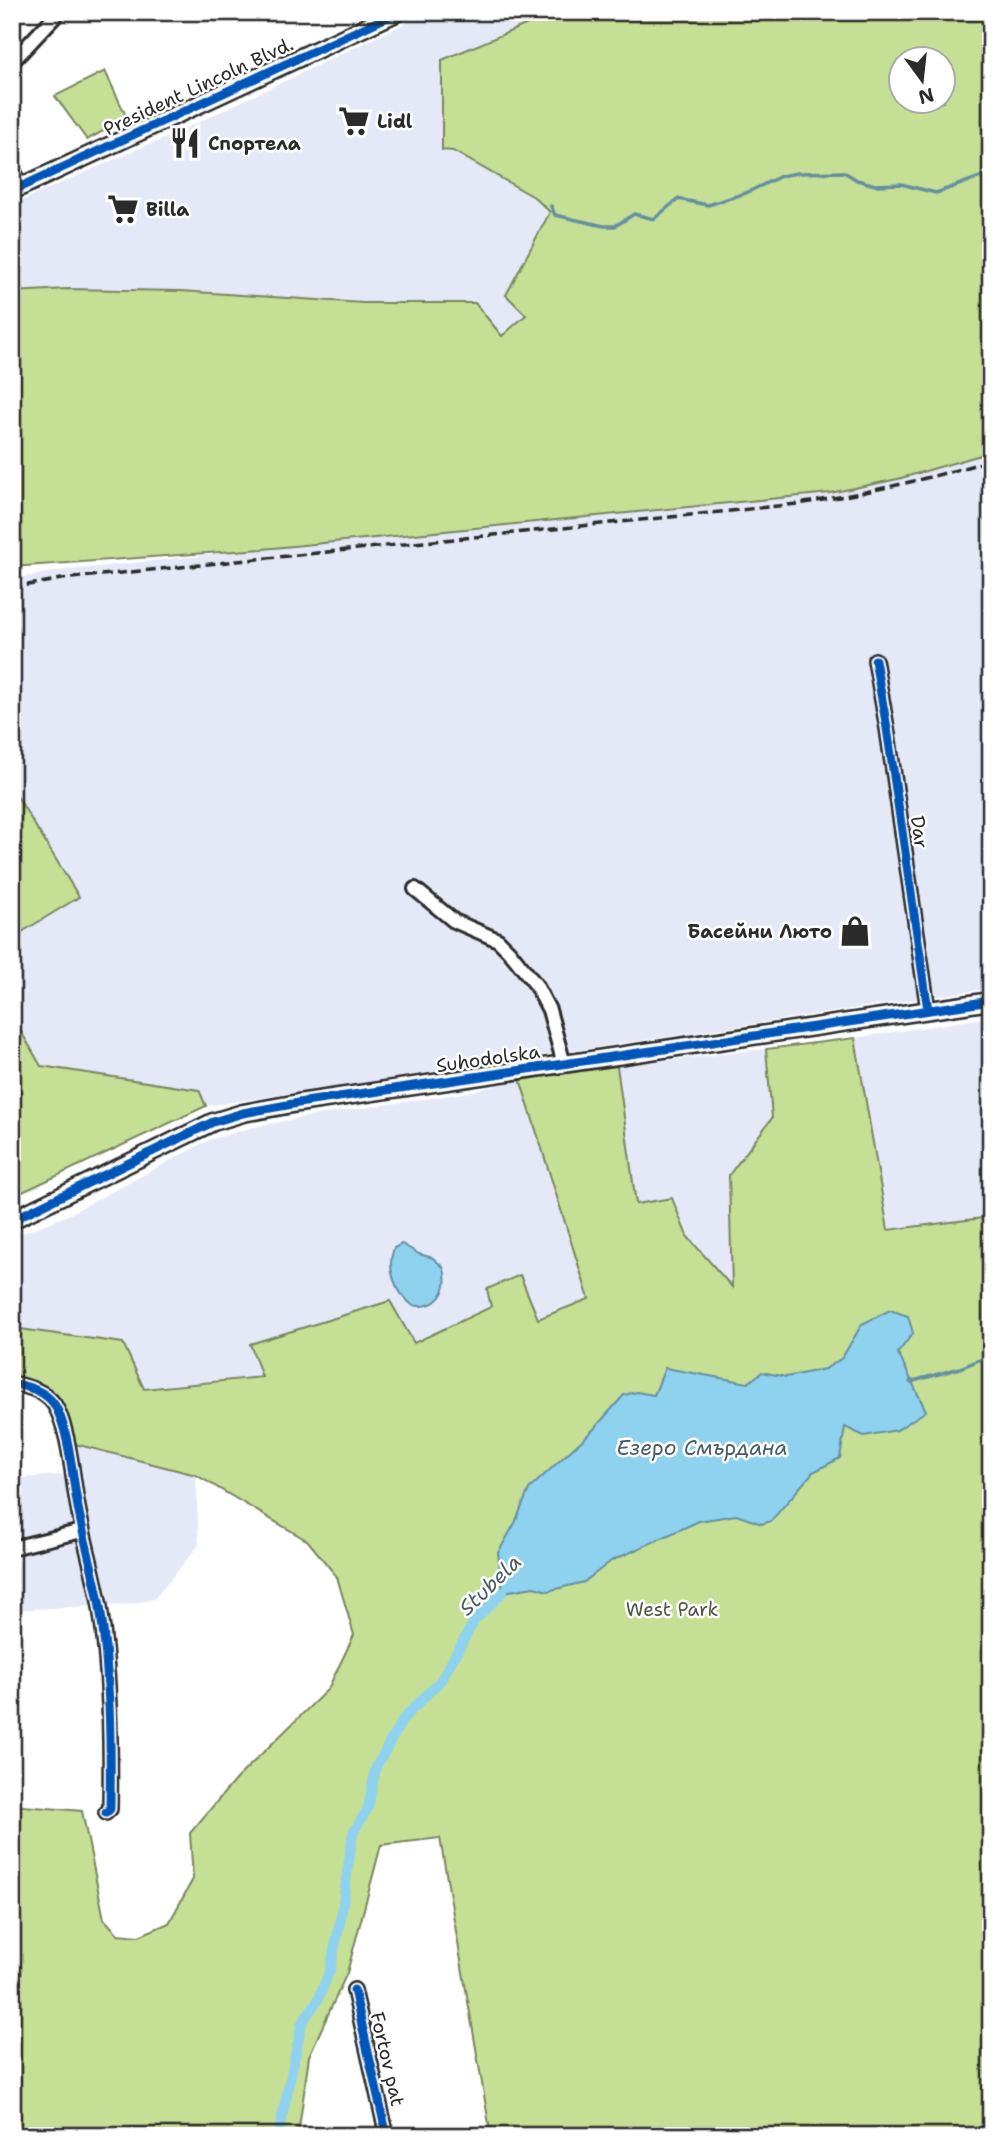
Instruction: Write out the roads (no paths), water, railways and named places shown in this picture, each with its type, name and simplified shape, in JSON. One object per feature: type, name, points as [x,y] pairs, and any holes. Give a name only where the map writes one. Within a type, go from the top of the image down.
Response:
[{"type":"street","points":[[12,62],[59,12]]},
{"type":"street","name":"President Lincoln Blvd.","points":[[17,189],[398,12]]},
{"type":"street","points":[[12,168],[17,189]]},
{"type":"street","name":"Dar","points":[[875,660],[928,1010]]},
{"type":"street","points":[[415,889],[454,921],[499,940],[509,951],[536,985],[549,1010],[564,1064]]},
{"type":"street","name":"Suhodolska","points":[[12,1220],[213,1122],[243,1113],[991,1001]]},
{"type":"street","points":[[12,1383],[37,1390],[52,1402],[59,1415],[100,1605],[111,1734],[110,1809],[106,1813]]},
{"type":"street","points":[[12,1548],[82,1531]]},
{"type":"street","name":"Fortov pat","points":[[354,1990],[387,2136]]},
{"type":"water","points":[[402,1244],[419,1254],[433,1258],[443,1267],[445,1283],[435,1302],[421,1306],[412,1305],[397,1286],[391,1264],[394,1248]]},
{"type":"water","name":"Езеро Смърдана","points":[[890,1310],[908,1316],[913,1333],[898,1353],[926,1411],[897,1430],[864,1436],[845,1427],[840,1458],[813,1472],[771,1521],[762,1524],[736,1515],[699,1521],[611,1561],[584,1582],[548,1591],[534,1587],[503,1592],[498,1553],[515,1523],[529,1489],[594,1429],[624,1395],[637,1392],[654,1395],[665,1368],[748,1383],[762,1372],[786,1377],[825,1369],[842,1358],[862,1324]]},
{"type":"waterway","points":[[551,206],[555,215],[615,226],[634,214],[654,219],[678,199],[708,205],[746,193],[781,176],[797,173],[844,172],[857,180],[875,185],[901,184],[936,193],[983,176],[991,183]]},
{"type":"waterway","name":"Stubela","points":[[910,1382],[960,1368],[991,1355]]},
{"type":"waterway","name":"Stubela","points":[[278,2136],[302,2023],[318,2000],[330,1970],[353,1833],[368,1808],[376,1767],[403,1719],[441,1680],[475,1620],[503,1592]]},
{"type":"railway","points":[[12,588],[62,579],[798,504],[847,496],[991,460]]},
{"type":"place","name":"Lidl","points":[[354,121]]},
{"type":"place","name":"Спортела","points":[[185,143]]},
{"type":"place","name":"Billa","points":[[123,209]]},
{"type":"place","name":"Басейни Люто","points":[[855,931]]},
{"type":"park label","name":"West Park","points":[[672,1609]]}]
